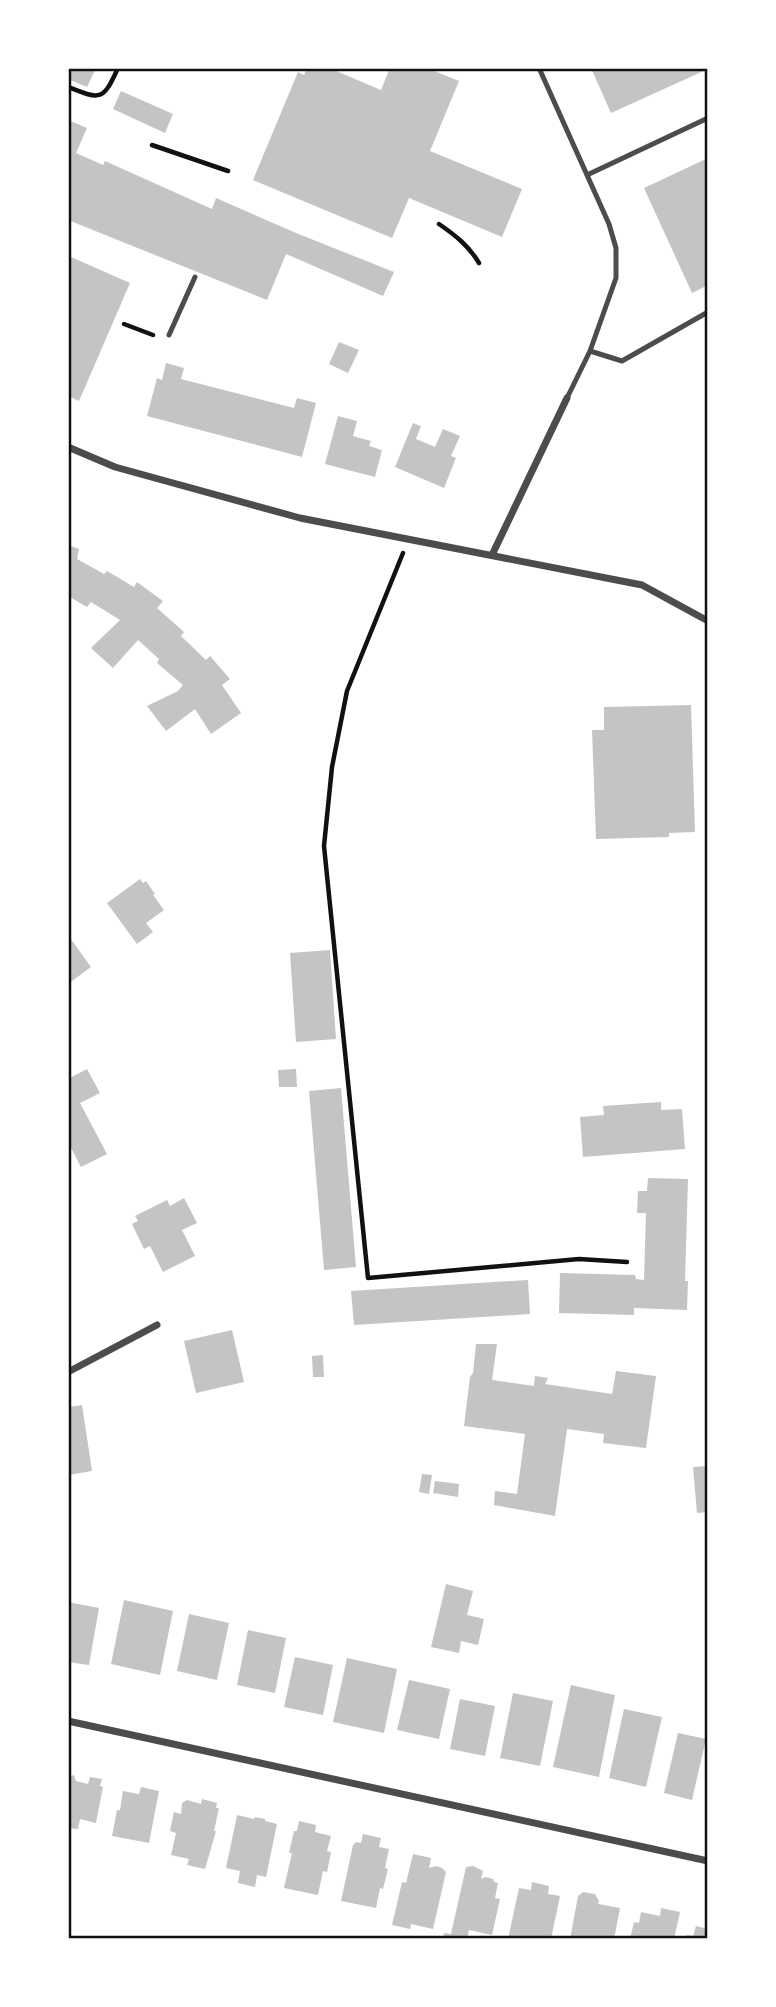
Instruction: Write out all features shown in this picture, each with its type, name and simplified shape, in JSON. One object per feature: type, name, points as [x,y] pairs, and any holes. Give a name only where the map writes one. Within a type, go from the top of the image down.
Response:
[{"type":"street","points":[[492,555],[567,398]]},
{"type":"street","points":[[68,447],[116,467],[300,519],[642,585],[708,621]]},
{"type":"street","points":[[68,1372],[157,1325]]},
{"type":"street","points":[[68,1721],[708,1861]]},
{"type":"lane","points":[[539,68],[609,224],[616,248],[616,278],[590,351],[567,398]]},
{"type":"lane","points":[[587,175],[708,118]]},
{"type":"lane","points":[[169,335],[195,277]]},
{"type":"lane","points":[[590,351],[622,361],[708,312]]},
{"type":"path","points":[[68,87],[92,96],[101,96],[109,89],[118,68]]},
{"type":"path","points":[[152,145],[228,171]]},
{"type":"path","points":[[439,223],[472,251],[479,263]]},
{"type":"path","points":[[124,324],[150,334]]},
{"type":"path","points":[[408,539],[347,691],[331,776],[324,846],[368,1278],[579,1259],[627,1262]]},
{"type":"building","points":[[68,68],[96,68],[87,87],[68,79]]},
{"type":"building","points":[[307,68],[329,68],[381,90],[390,68],[427,68],[459,81],[430,151],[522,189],[502,237],[409,198],[392,238],[253,180],[298,72],[304,75]]},
{"type":"building","points":[[591,68],[708,68],[708,69],[611,113]]},
{"type":"building","points":[[121,91],[173,114],[165,133],[113,109]]},
{"type":"building","points":[[68,120],[87,128],[76,153],[103,165],[105,161],[212,209],[216,198],[394,272],[383,296],[286,254],[267,300],[68,220]]},
{"type":"building","points":[[708,158],[708,285],[692,293],[644,188]]},
{"type":"building","points":[[71,257],[130,283],[79,401],[68,396],[68,264]]},
{"type":"building","points":[[339,342],[359,350],[348,373],[329,364]]},
{"type":"building","points":[[166,363],[184,368],[181,379],[294,408],[297,398],[316,403],[302,457],[147,416],[157,378],[162,380]]},
{"type":"building","points":[[338,416],[357,421],[353,436],[371,441],[369,446],[382,450],[375,477],[325,464]]},
{"type":"building","points":[[413,423],[421,426],[416,439],[435,447],[443,429],[460,436],[451,456],[456,458],[444,488],[395,467]]},
{"type":"building","points":[[68,545],[79,549],[77,559],[104,574],[107,571],[134,587],[137,582],[163,601],[157,608],[184,632],[181,636],[206,660],[210,656],[230,679],[222,685],[241,713],[211,734],[195,709],[166,731],[147,706],[178,691],[183,685],[157,663],[159,659],[138,640],[113,668],[91,648],[120,620],[91,602],[87,607],[68,596]]},
{"type":"building","points":[[691,705],[695,832],[669,833],[669,837],[596,839],[592,730],[604,730],[604,707]]},
{"type":"building","points":[[140,879],[143,883],[146,881],[164,910],[146,923],[153,932],[137,944],[107,903]]},
{"type":"building","points":[[68,935],[91,967],[68,984]]},
{"type":"building","points":[[330,950],[336,1039],[296,1042],[290,953]]},
{"type":"building","points":[[87,1069],[100,1093],[80,1103],[107,1154],[81,1167],[68,1142],[68,1079]]},
{"type":"building","points":[[296,1069],[297,1087],[279,1087],[278,1070]]},
{"type":"building","points":[[341,1088],[356,1267],[324,1270],[309,1091]]},
{"type":"building","points":[[661,1102],[661,1110],[682,1109],[685,1149],[583,1157],[580,1117],[604,1115],[603,1106]]},
{"type":"building","points":[[648,1178],[688,1179],[685,1281],[688,1281],[687,1310],[634,1308],[634,1315],[559,1313],[560,1273],[635,1275],[636,1279],[644,1280],[646,1213],[637,1213],[638,1191],[647,1191]]},
{"type":"building","points":[[184,1198],[197,1223],[182,1230],[195,1256],[163,1272],[150,1246],[144,1249],[132,1224],[138,1221],[135,1216],[167,1200],[170,1206]]},
{"type":"building","points":[[528,1280],[530,1314],[354,1325],[351,1291]]},
{"type":"building","points":[[232,1330],[244,1382],[196,1393],[184,1341]]},
{"type":"building","points":[[476,1344],[497,1344],[492,1380],[534,1386],[535,1376],[548,1378],[545,1384],[612,1394],[616,1371],[656,1376],[646,1448],[603,1443],[604,1434],[567,1429],[555,1516],[494,1505],[495,1491],[517,1494],[525,1434],[464,1426]]},
{"type":"building","points":[[323,1355],[324,1377],[313,1377],[312,1356]]},
{"type":"building","points":[[82,1405],[92,1471],[68,1475],[68,1407]]},
{"type":"building","points":[[708,1466],[708,1512],[697,1513],[693,1467]]},
{"type":"building","points":[[422,1474],[432,1475],[429,1494],[419,1492]]},
{"type":"building","points":[[435,1481],[459,1484],[458,1497],[433,1493]]},
{"type":"building","points":[[446,1584],[473,1591],[467,1615],[484,1619],[478,1645],[461,1641],[459,1653],[431,1647]]},
{"type":"building","points":[[124,1600],[173,1611],[160,1675],[111,1664]]},
{"type":"building","points":[[68,1602],[99,1608],[89,1665],[68,1662]]},
{"type":"building","points":[[189,1614],[229,1623],[217,1680],[177,1671]]},
{"type":"building","points":[[248,1630],[286,1638],[275,1693],[237,1685]]},
{"type":"building","points":[[295,1657],[333,1665],[323,1715],[284,1707]]},
{"type":"building","points":[[347,1658],[397,1669],[384,1733],[333,1722]]},
{"type":"building","points":[[409,1680],[450,1689],[439,1739],[397,1730]]},
{"type":"building","points":[[571,1685],[615,1695],[599,1777],[553,1767]]},
{"type":"building","points":[[513,1693],[553,1701],[540,1766],[500,1758]]},
{"type":"building","points":[[460,1699],[495,1706],[485,1756],[450,1749]]},
{"type":"building","points":[[624,1709],[662,1717],[646,1787],[609,1778]]},
{"type":"building","points":[[678,1733],[706,1739],[692,1800],[664,1793]]},
{"type":"building","points":[[74,1775],[76,1781],[88,1784],[90,1777],[102,1779],[100,1786],[103,1787],[96,1823],[80,1819],[78,1829],[68,1828],[68,1777]]},
{"type":"building","points":[[141,1787],[159,1791],[149,1843],[112,1836],[123,1791],[139,1794]]},
{"type":"building","points":[[202,1799],[217,1803],[216,1808],[219,1808],[216,1831],[205,1869],[187,1865],[189,1859],[171,1855],[176,1833],[170,1831],[174,1812],[181,1814],[182,1803],[187,1800],[201,1804]]},
{"type":"building","points":[[237,1815],[265,1819],[277,1824],[266,1877],[257,1875],[255,1887],[238,1883],[240,1871],[226,1868]]},
{"type":"building","points":[[299,1821],[316,1825],[315,1832],[331,1836],[327,1851],[331,1852],[327,1872],[323,1871],[318,1895],[284,1888],[292,1853],[289,1853]]},
{"type":"building","points":[[363,1834],[381,1838],[379,1847],[389,1849],[385,1868],[388,1869],[376,1908],[341,1901],[353,1845],[356,1842],[361,1843]]},
{"type":"building","points":[[413,1854],[431,1858],[429,1868],[436,1866],[446,1872],[433,1929],[411,1924],[410,1929],[392,1925],[402,1882],[406,1883]]},
{"type":"building","points":[[473,1866],[483,1871],[481,1879],[486,1877],[498,1883],[495,1898],[500,1899],[492,1935],[469,1930],[467,1939],[443,1939],[444,1933],[451,1934],[466,1867]]},
{"type":"building","points":[[532,1882],[549,1886],[548,1894],[560,1896],[551,1939],[508,1939],[519,1888],[531,1890]]},
{"type":"building","points":[[583,1892],[595,1894],[598,1904],[620,1908],[614,1939],[570,1939],[578,1896]]},
{"type":"building","points":[[661,1908],[680,1912],[674,1939],[630,1939],[634,1922],[639,1923],[641,1912],[660,1916]]},
{"type":"building","points":[[696,1926],[708,1929],[708,1939],[687,1939],[687,1935],[693,1936]]}]
